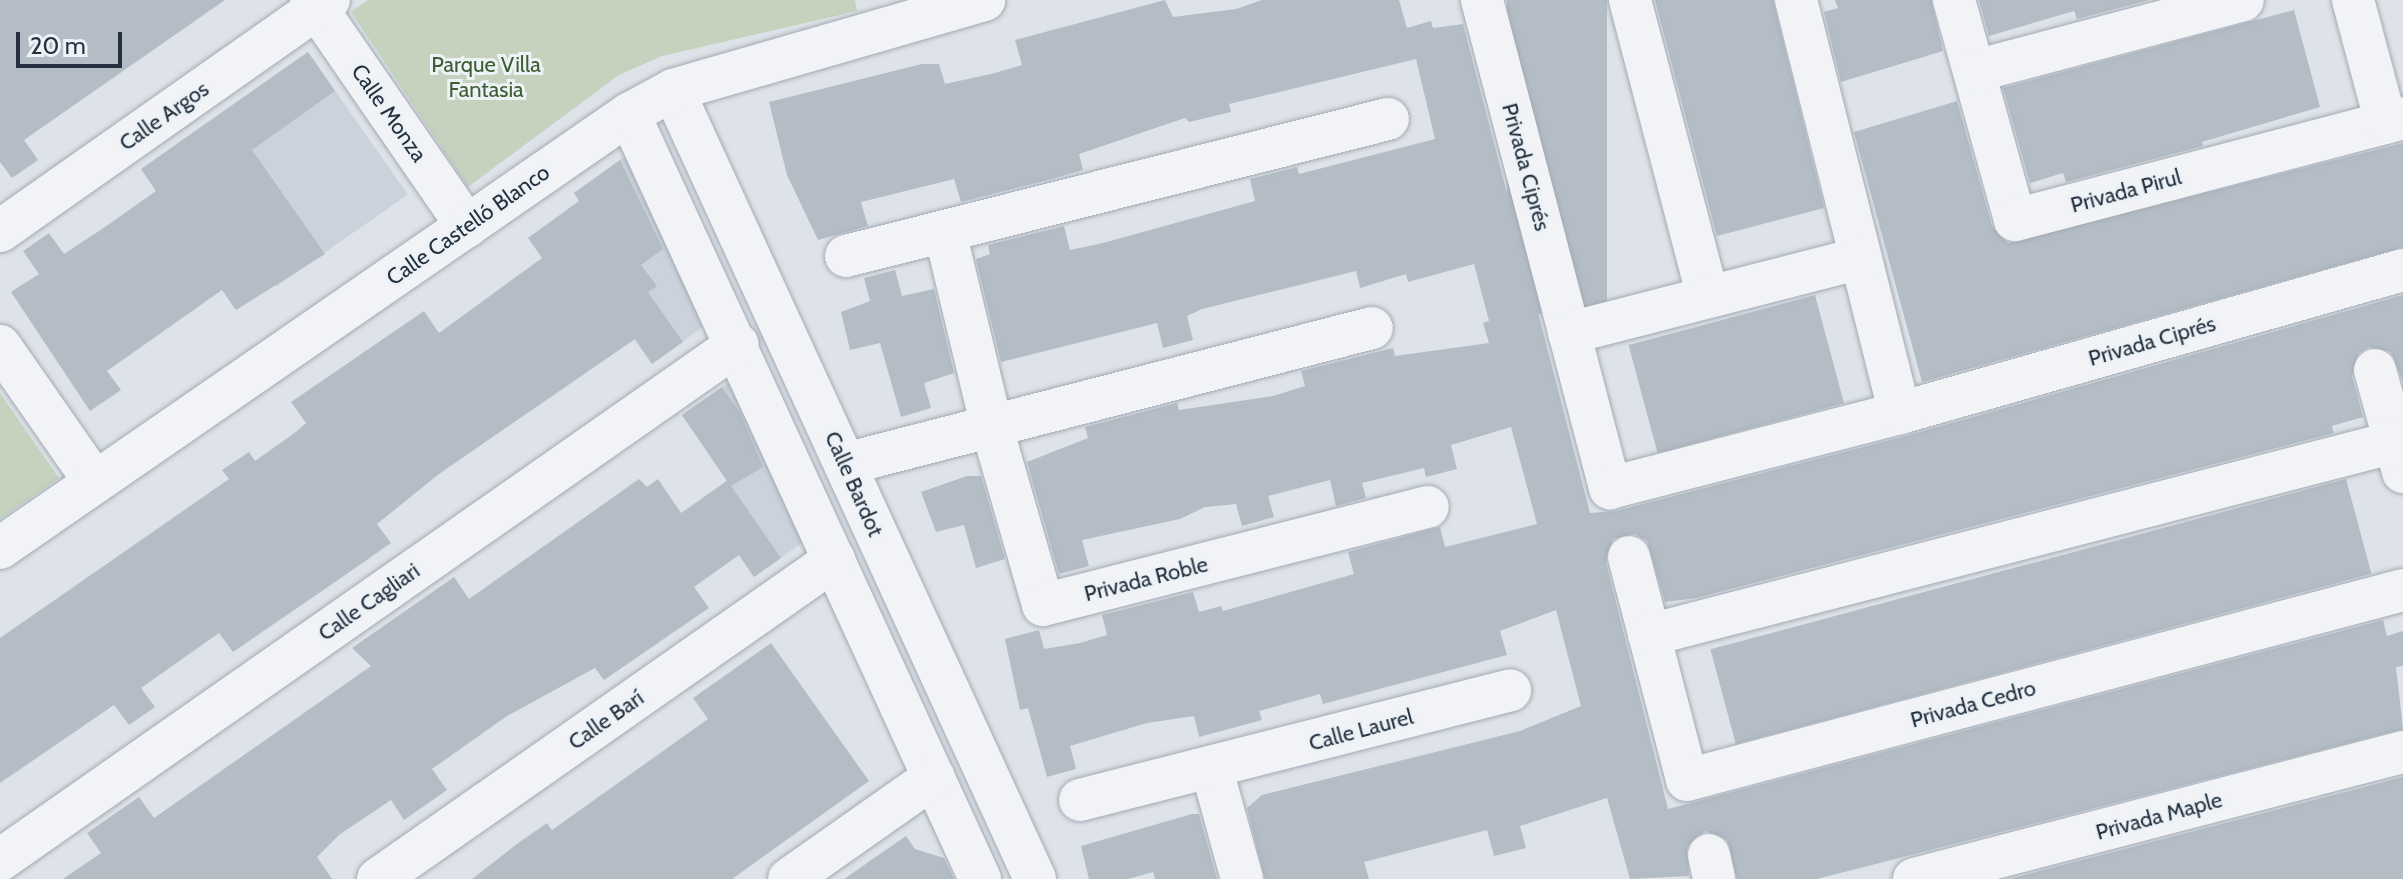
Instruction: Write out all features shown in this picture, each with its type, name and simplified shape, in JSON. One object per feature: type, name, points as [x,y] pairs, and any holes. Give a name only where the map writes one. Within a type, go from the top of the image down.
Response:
[{"type":"street","name":"Calle Castelló Blanco","points":[[0,548],[629,114],[673,90],[899,11],[984,0]]},
{"type":"street","name":"Privada Ciprés","points":[[1482,0],[1610,488],[1900,413],[2403,270]]},
{"type":"street","points":[[1630,0],[1708,297]]},
{"type":"street","points":[[1796,0],[1900,413]]},
{"type":"street","name":"Privada Pirul","points":[[1954,0],[2015,220],[2394,120],[2353,0]]},
{"type":"street","points":[[1975,71],[2243,0]]},
{"type":"street","name":"Calle Monza","points":[[319,3],[467,226]]},
{"type":"street","name":"Calle Argos","points":[[0,231],[319,3]]},
{"type":"street","name":"Calle Bardot","points":[[673,90],[1035,879]]},
{"type":"street","points":[[629,114],[738,344],[980,879]]},
{"type":"street","points":[[846,256],[1388,119]]},
{"type":"street","name":"Privada Roble","points":[[945,232],[992,428],[1043,605],[1428,507]]},
{"type":"street","points":[[1569,333],[1861,258]]},
{"type":"street","points":[[845,464],[1372,328]]},
{"type":"street","name":"Calle Cagliari","points":[[0,860],[738,344]]},
{"type":"street","points":[[0,346],[95,482]]},
{"type":"street","points":[[1649,635],[2399,457],[2375,370]]},
{"type":"street","name":"Privada Cedro","points":[[1629,557],[1687,780],[2403,590]]},
{"type":"street","name":"Calle Barí","points":[[378,879],[834,560]]},
{"type":"street","points":[[882,665],[928,650]]},
{"type":"street","name":"Calle Laurel","points":[[1080,800],[1212,770],[1510,690]]},
{"type":"street","name":"Privada Maple","points":[[1914,879],[2403,752]]},
{"type":"street","points":[[1212,770],[1242,879]]},
{"type":"street","points":[[789,879],[934,777]]},
{"type":"shaded area","points":[[308,52],[408,195],[276,287],[176,144]]},
{"type":"shaded area","points":[[627,155],[708,323],[652,364],[601,293],[630,272],[574,193]]},
{"type":"shaded area","points":[[733,380],[805,541],[754,577],[700,500],[727,480],[682,415]]},
{"type":"green space","name":"Parque Villa Fantasia","points":[[368,0],[855,0],[857,11],[662,56],[619,75],[468,187],[351,12]]},
{"type":"green space","points":[[0,393],[59,478],[0,519]]},
{"type":"building","points":[[0,0],[225,0],[24,140],[38,160],[12,178],[0,162]]},
{"type":"building","points":[[1165,0],[1173,17],[1236,9],[1262,0],[1399,0],[1407,28],[1431,21],[1433,28],[1463,24],[1590,513],[1616,511],[1906,436],[2403,295],[2403,381],[2391,352],[2369,347],[2359,353],[2352,376],[2363,417],[2332,426],[2334,433],[1696,598],[1665,602],[1647,541],[1635,534],[1613,539],[1606,563],[1668,809],[2383,620],[2387,636],[2403,631],[2403,666],[2396,667],[2403,729],[1817,879],[1737,879],[1727,840],[1705,831],[1687,847],[1689,876],[1630,879],[1607,798],[1520,826],[1526,848],[1494,856],[1487,830],[1364,862],[1369,879],[1265,879],[1247,808],[1262,795],[1520,731],[1581,706],[1556,610],[1500,631],[1507,655],[1323,704],[1320,694],[1259,711],[1262,720],[1199,737],[1194,716],[1147,723],[1070,746],[1076,769],[1047,777],[1028,708],[1020,710],[1005,639],[1039,630],[1044,649],[1080,643],[1107,635],[1102,615],[1193,592],[1199,612],[1221,606],[1223,611],[1354,574],[1348,552],[1440,527],[1445,547],[1537,524],[1511,427],[1451,445],[1457,469],[1426,477],[1424,468],[1362,483],[1366,498],[1336,506],[1330,480],[1268,496],[1274,517],[1242,526],[1236,504],[1205,507],[1180,519],[1082,540],[1089,566],[1059,574],[1027,462],[1088,438],[1085,427],[1177,403],[1179,410],[1273,396],[1305,386],[1301,371],[1393,348],[1395,356],[1489,343],[1483,323],[1489,321],[1474,264],[1408,282],[1406,274],[1360,288],[1356,271],[1202,309],[1187,316],[1193,340],[1163,348],[1157,323],[1001,362],[976,259],[990,254],[988,245],[1064,226],[1070,250],[1103,243],[1255,201],[1250,179],[1297,167],[1299,174],[1435,139],[1416,59],[1229,104],[1231,112],[1189,122],[1185,118],[1079,154],[1083,170],[1052,179],[961,202],[954,179],[861,202],[868,226],[818,240],[787,175],[769,102],[922,64],[939,64],[945,84],[991,74],[1022,65],[1015,40]]},
{"type":"building","points":[[1507,0],[1607,0],[1607,314],[1507,314]]},
{"type":"building","points":[[1655,0],[1773,0],[1824,208],[1717,236]]},
{"type":"building","points":[[1835,0],[1931,0],[1943,51],[1841,82],[1824,12],[1838,8]]},
{"type":"building","points":[[1979,0],[2149,0],[2077,19],[2074,11],[1989,36]]},
{"type":"building","points":[[2294,10],[2320,107],[2202,142],[2203,146],[2066,182],[2063,173],[2030,183],[2003,88]]},
{"type":"building","points":[[308,52],[335,91],[252,150],[325,254],[236,310],[222,290],[107,371],[121,390],[90,411],[11,292],[39,274],[23,251],[49,233],[64,254],[105,227],[156,191],[141,169]]},
{"type":"building","points":[[1957,101],[1992,226],[2008,243],[2403,143],[2403,247],[1922,382],[1854,132]]},
{"type":"building","points":[[620,160],[663,249],[641,265],[657,286],[648,292],[683,342],[652,364],[635,339],[439,474],[377,524],[391,543],[233,652],[219,633],[141,688],[155,707],[129,725],[114,705],[0,783],[0,638],[229,479],[222,470],[249,452],[255,461],[296,432],[306,423],[291,402],[424,311],[439,333],[542,258],[528,238],[579,201],[574,193]]},
{"type":"building","points":[[895,270],[902,296],[934,289],[954,373],[924,383],[931,408],[901,417],[880,343],[850,350],[841,312],[870,301],[864,278]]},
{"type":"building","points":[[1815,295],[1844,403],[1658,453],[1629,345]]},
{"type":"building","points":[[722,387],[740,413],[763,467],[731,486],[781,558],[754,577],[739,555],[694,587],[709,608],[604,680],[595,668],[507,716],[432,769],[447,790],[404,820],[391,800],[339,835],[317,857],[332,879],[63,879],[101,853],[87,833],[139,797],[154,818],[371,666],[352,648],[454,577],[469,599],[639,479],[647,487],[658,479],[681,513],[727,481],[682,415]]},
{"type":"building","points":[[967,476],[981,476],[1005,559],[976,568],[964,525],[936,532],[921,492]]},
{"type":"building","points":[[2346,479],[2371,574],[1736,744],[1710,649]]},
{"type":"building","points":[[771,643],[869,781],[732,879],[472,879],[547,823],[552,830],[708,719],[693,698]]},
{"type":"building","points":[[2403,777],[2403,879],[2009,879]]},
{"type":"building","points":[[1199,814],[1217,879],[1155,879],[1153,872],[1128,879],[1089,879],[1081,846]]},
{"type":"building","points":[[906,836],[915,849],[944,858],[954,879],[844,879]]}]
